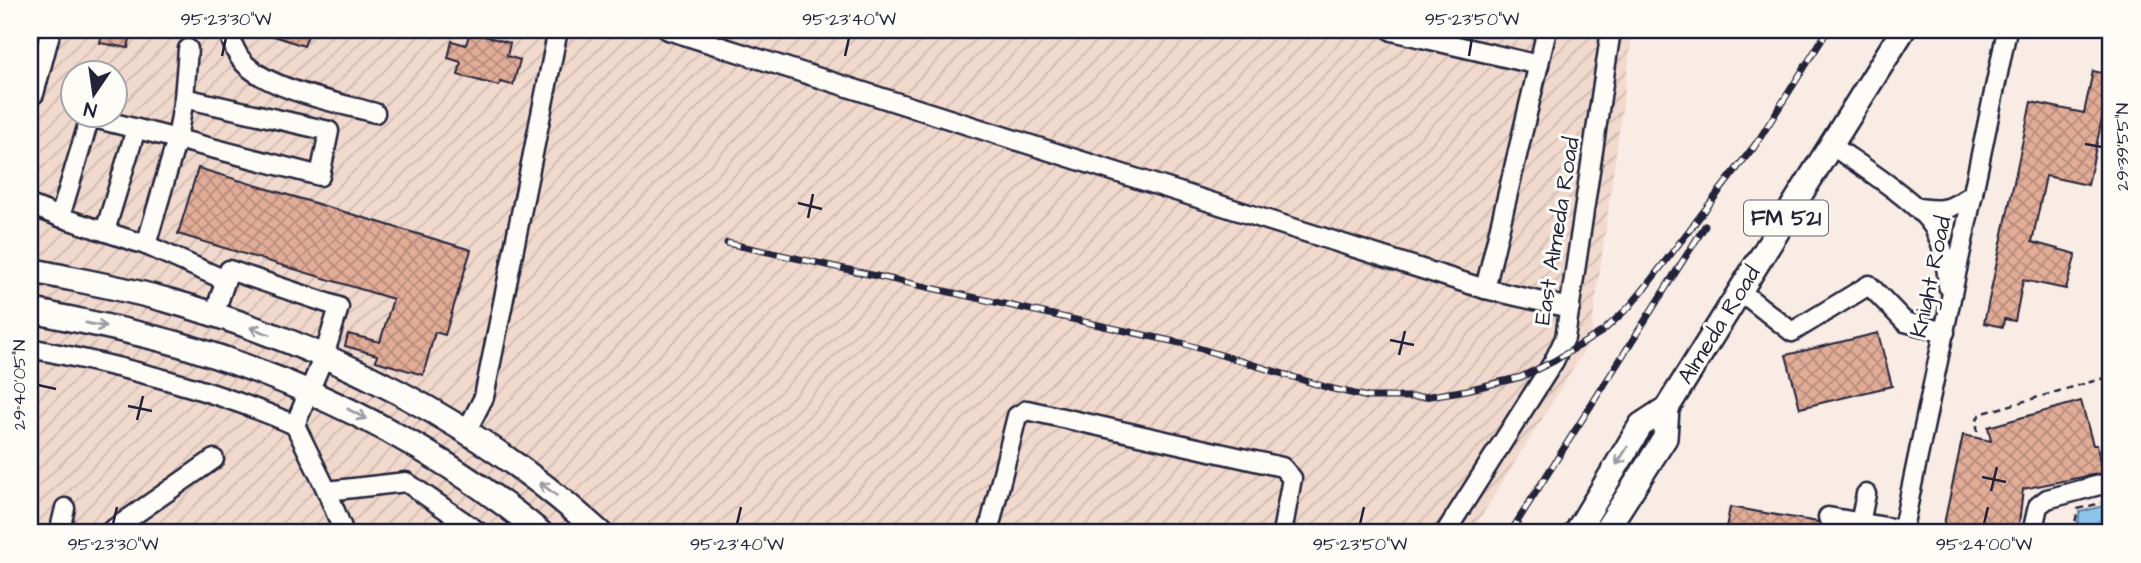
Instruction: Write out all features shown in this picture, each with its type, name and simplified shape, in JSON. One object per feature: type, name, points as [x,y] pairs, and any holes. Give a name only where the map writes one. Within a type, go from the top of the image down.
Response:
[{"type":"main road","name":"Almeda Road","points":[[1577,527],[1641,425],[1667,408],[1903,30]]},
{"type":"main road","points":[[30,270],[168,300],[324,356],[394,390],[466,432],[525,472],[600,533]]},
{"type":"main road","points":[[30,310],[183,346],[310,392],[423,450],[488,493],[541,533]]},
{"type":"main road","name":"Almeda Road","points":[[1608,527],[1665,438],[1667,408]]},
{"type":"main road","points":[[423,450],[443,418]]},
{"type":"street","points":[[31,99],[51,30]]},
{"type":"street","points":[[229,30],[236,52],[245,64],[267,79],[375,113]]},
{"type":"street","points":[[466,432],[484,397],[558,30]]},
{"type":"street","points":[[668,30],[1485,289],[1570,308]]},
{"type":"street","points":[[1485,289],[1547,30]]},
{"type":"street","name":"East Almeda Road","points":[[1446,533],[1554,361],[1565,338],[1611,30]]},
{"type":"street","name":"Knight Road","points":[[1903,532],[2007,30]]},
{"type":"street","points":[[1392,31],[1539,65]]},
{"type":"street","points":[[146,245],[177,139],[188,48]]},
{"type":"street","points":[[60,217],[90,117],[320,176],[329,131],[184,98]]},
{"type":"street","points":[[105,231],[136,129]]},
{"type":"street","points":[[1831,145],[1918,208],[1934,227],[1947,268],[1950,307]]},
{"type":"street","points":[[1918,208],[1934,211],[1950,209],[1973,194]]},
{"type":"street","points":[[30,205],[146,245],[225,280]]},
{"type":"street","points":[[214,315],[229,270],[338,307],[324,356],[295,425]]},
{"type":"street","points":[[1740,290],[1792,332],[1869,285],[1905,322],[1945,332]]},
{"type":"street","points":[[30,348],[92,361],[248,404],[295,425],[344,533]]},
{"type":"street","points":[[988,533],[1017,416],[1027,410],[1282,467],[1293,478],[1282,533]]},
{"type":"street","points":[[108,533],[214,459]]},
{"type":"street","points":[[327,491],[407,482],[480,533]]},
{"type":"street","points":[[2032,533],[2038,506],[2047,499],[2111,482]]},
{"type":"street","points":[[1860,523],[1866,494]]},
{"type":"street","points":[[59,533],[65,508]]},
{"type":"street","points":[[1828,517],[1903,532]]},
{"type":"path","points":[[1977,432],[1977,419],[1980,414],[2111,376]]},
{"type":"path","points":[[2073,533],[2078,509],[2111,500]]},
{"type":"shaded area","points":[[30,30],[1633,30],[1590,341],[1471,533],[30,533]]},
{"type":"water","points":[[2111,504],[2111,533],[2076,533],[2080,512]]},
{"type":"building","points":[[103,30],[132,30],[128,48],[100,43]]},
{"type":"building","points":[[262,30],[310,30],[304,46]]},
{"type":"building","points":[[470,32],[510,43],[507,56],[520,60],[513,85],[500,82],[499,86],[458,75],[461,62],[448,58],[452,41],[466,45]]},
{"type":"building","points":[[2093,71],[2111,75],[2111,92],[2109,101],[2106,100],[2088,185],[2046,176],[2032,242],[2076,254],[2066,289],[2023,280],[2015,321],[2004,319],[2003,327],[1984,323],[2031,102],[2084,113]]},
{"type":"building","points":[[198,168],[471,250],[445,335],[435,332],[423,375],[376,361],[377,355],[345,346],[348,334],[380,342],[393,299],[178,234]]},
{"type":"building","points":[[1878,333],[1892,386],[1800,408],[1786,355]]},
{"type":"building","points":[[2081,401],[2093,445],[2097,445],[2102,473],[2023,489],[2018,533],[1942,533],[1963,435],[1991,441],[1988,427]]},
{"type":"building","points":[[1730,507],[1818,522],[1825,528],[1844,533],[1725,533]]},
{"type":"railway","points":[[1753,149],[1828,30]]},
{"type":"railway","points":[[727,243],[1185,344],[1329,388],[1368,397],[1424,397],[1521,377],[1554,361],[1603,331],[1644,289],[1758,141]]},
{"type":"railway","points":[[1510,533],[1705,226]]}]
